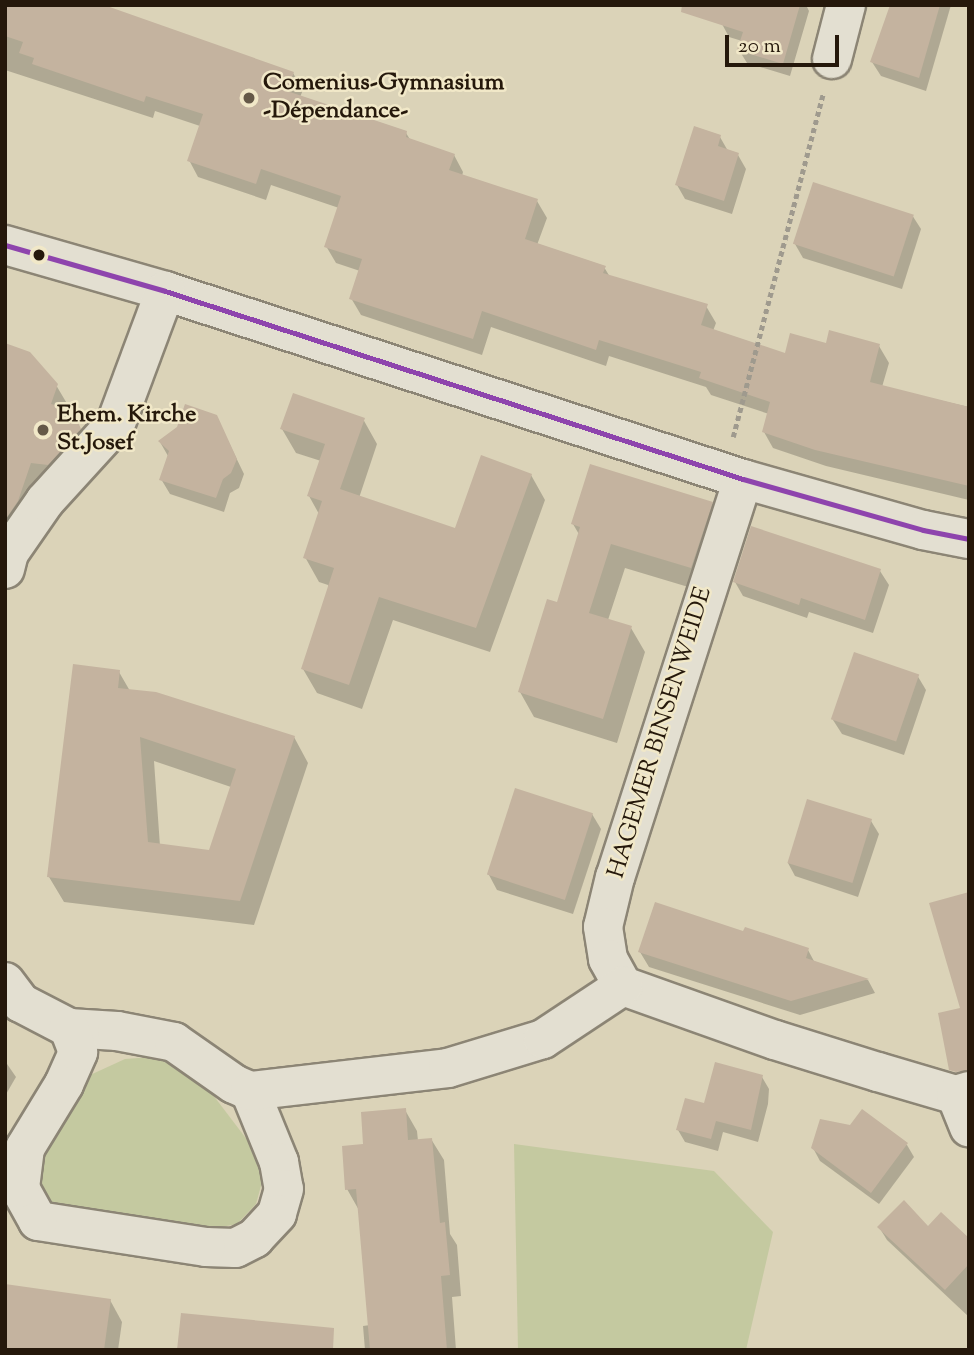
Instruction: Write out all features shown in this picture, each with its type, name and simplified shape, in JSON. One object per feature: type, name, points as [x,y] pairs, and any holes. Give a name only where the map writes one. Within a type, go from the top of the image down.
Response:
[{"type":"street","points":[[832,59],[846,5]]},
{"type":"street","points":[[5,246],[165,291],[734,475],[923,530],[969,539]]},
{"type":"street","points":[[5,569],[9,553],[45,501],[116,423],[165,291]]},
{"type":"street","name":"HAGEMER BINSENWEIDE","points":[[623,986],[608,959],[603,928],[615,877],[734,475]]},
{"type":"street","points":[[5,982],[21,1003],[69,1028],[117,1031],[174,1042],[234,1084],[250,1091],[448,1068],[543,1039],[623,986],[965,1104]]},
{"type":"street","points":[[69,1028],[78,1052],[64,1084],[25,1148],[20,1188],[38,1221],[206,1247],[235,1248],[255,1238],[277,1214],[284,1189],[279,1162],[250,1091]]},
{"type":"path","points":[[734,475],[832,59]]},
{"type":"green space","points":[[165,1056],[194,1070],[258,1154],[262,1182],[256,1204],[237,1224],[211,1229],[68,1210],[50,1201],[39,1189],[39,1165],[48,1132],[88,1076],[125,1059]]},
{"type":"green space","points":[[514,1144],[714,1171],[773,1232],[746,1350],[518,1350]]},
{"type":"building","points":[[5,5],[104,5],[294,72],[287,91],[407,131],[406,137],[455,154],[449,170],[538,199],[525,239],[606,266],[603,273],[708,304],[701,325],[785,353],[790,333],[826,343],[829,330],[880,344],[870,382],[969,407],[969,486],[815,450],[762,432],[770,402],[699,378],[701,372],[599,340],[596,350],[482,311],[473,339],[349,299],[362,259],[324,247],[341,196],[261,169],[256,184],[187,161],[203,114],[146,96],[144,102],[32,64],[34,58],[19,53],[23,42],[5,36]]},
{"type":"building","points":[[682,5],[800,5],[783,64],[737,50],[743,32],[681,12]]},
{"type":"building","points":[[890,5],[940,5],[919,78],[870,62]]},
{"type":"building","points":[[694,126],[721,135],[718,146],[739,153],[724,201],[675,185]]},
{"type":"building","points":[[813,182],[914,215],[894,277],[793,244]]},
{"type":"building","name":"Ehem. Kirche St.Josef","points":[[5,343],[30,352],[58,384],[51,404],[59,406],[78,422],[81,429],[48,465],[31,463],[18,501],[5,520]]},
{"type":"building","points":[[293,393],[365,418],[340,489],[455,528],[481,455],[532,474],[476,628],[379,597],[349,685],[301,669],[334,568],[303,558],[322,501],[307,496],[325,444],[280,429]]},
{"type":"building","points":[[185,404],[217,415],[237,459],[231,473],[223,479],[216,498],[159,480],[169,451],[158,441],[177,427]]},
{"type":"building","points":[[590,464],[713,502],[691,568],[611,544],[589,613],[632,626],[603,719],[518,692],[547,599],[557,602],[580,527],[571,524]]},
{"type":"building","points":[[751,526],[881,569],[865,620],[801,598],[799,605],[733,582]]},
{"type":"building","points":[[854,652],[919,674],[896,742],[831,719]]},
{"type":"building","points":[[73,664],[120,670],[118,688],[156,692],[295,736],[240,901],[47,877]],"holes":[[[140,737],[236,769],[209,850],[148,842]]]},
{"type":"building","points":[[515,788],[593,813],[565,900],[487,875]]},
{"type":"building","points":[[807,799],[872,819],[852,883],[787,863]]},
{"type":"building","points":[[969,892],[969,1070],[956,1072],[949,1070],[938,1013],[960,1008],[929,903]]},
{"type":"building","points":[[655,902],[743,931],[745,927],[809,948],[806,958],[869,979],[791,1001],[638,952]]},
{"type":"building","points":[[715,1062],[763,1075],[751,1130],[716,1121],[711,1139],[676,1130],[685,1098],[704,1103]]},
{"type":"building","points":[[406,1108],[408,1140],[432,1138],[440,1223],[445,1222],[450,1275],[441,1276],[447,1350],[370,1350],[356,1189],[345,1190],[342,1146],[363,1144],[361,1112]]},
{"type":"building","points":[[862,1109],[908,1143],[871,1193],[811,1148],[820,1119],[850,1125]]},
{"type":"building","points":[[904,1200],[928,1226],[941,1212],[969,1238],[969,1264],[945,1290],[877,1227]]},
{"type":"building","points":[[5,1284],[111,1299],[104,1350],[5,1350]]},
{"type":"building","points":[[181,1313],[334,1328],[333,1350],[177,1350]]},
{"type":"transit line","points":[[5,245],[165,291],[743,479],[923,530],[969,539]]},
{"type":"place","name":"Comenius-Gymnasium -Dépendance-","points":[[249,98]]},
{"type":"place","name":"Ehem. Kirche St.Josef","points":[[43,430]]}]
